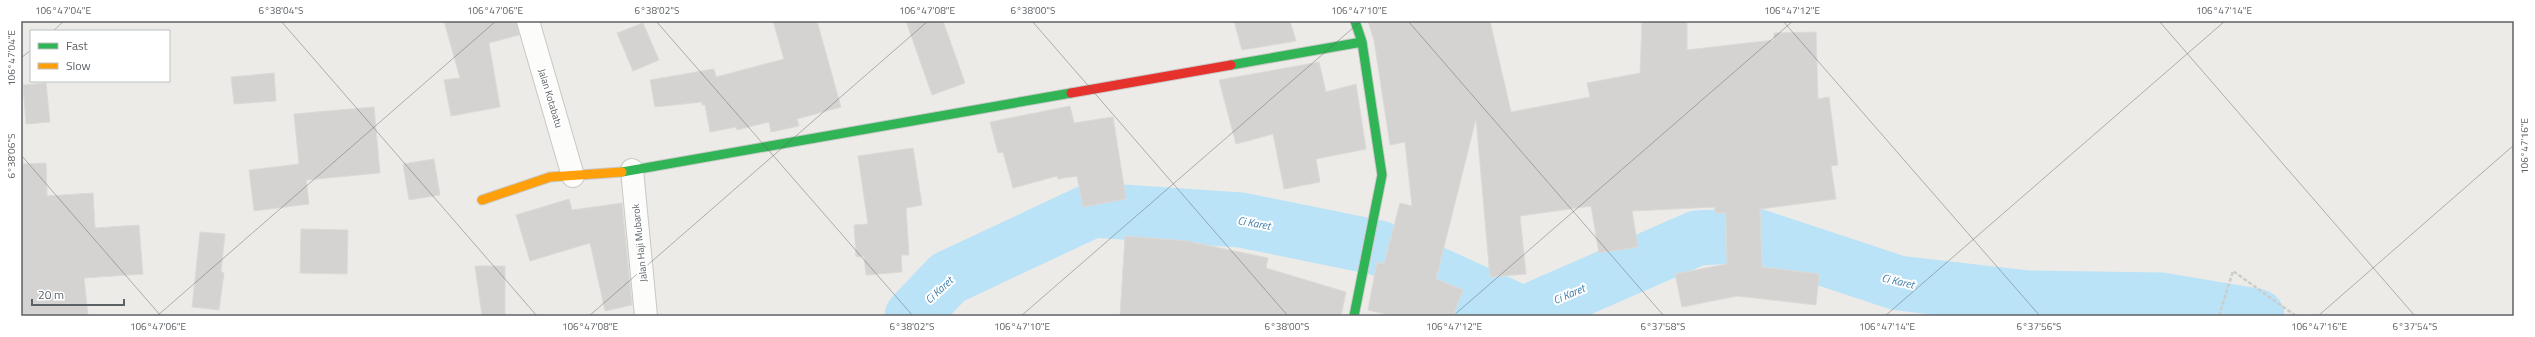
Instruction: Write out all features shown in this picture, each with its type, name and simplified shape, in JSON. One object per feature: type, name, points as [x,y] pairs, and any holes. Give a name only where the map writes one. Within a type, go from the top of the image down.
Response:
[{"type":"street","name":"Jalan Kotabatu","points":[[528,21],[573,176]]},
{"type":"street","points":[[1354,316],[1382,175],[1362,42],[1355,21]]},
{"type":"street","points":[[482,200],[550,177],[632,170],[1362,42]]},
{"type":"street","name":"Jalan Haji Mubarok","points":[[632,170],[646,316]]},
{"type":"path","points":[[2219,316],[2233,271],[2296,316]]},
{"type":"building","points":[[444,21],[516,21],[519,35],[489,43],[500,107],[451,116],[444,80],[460,78]]},
{"type":"building","points":[[773,21],[817,21],[841,107],[797,119],[799,126],[771,132],[769,122],[737,130],[736,127],[710,132],[705,105],[702,105],[702,102],[655,107],[650,80],[714,69],[716,77],[784,59]]},
{"type":"building","points":[[906,21],[943,21],[965,83],[932,95]]},
{"type":"building","points":[[1234,21],[1290,21],[1296,41],[1242,50]]},
{"type":"building","points":[[1368,21],[1490,21],[1511,112],[1590,97],[1587,83],[1640,73],[1642,21],[1687,21],[1687,50],[1774,40],[1774,33],[1816,32],[1818,99],[1829,97],[1838,165],[1831,166],[1836,199],[1760,209],[1762,267],[1819,274],[1816,305],[1737,296],[1682,307],[1675,274],[1727,264],[1726,213],[1715,213],[1715,207],[1632,211],[1638,247],[1599,253],[1591,206],[1520,216],[1526,274],[1490,277],[1476,119],[1436,279],[1463,290],[1453,316],[1393,316],[1368,310],[1377,262],[1384,264],[1400,203],[1412,206],[1405,142],[1390,145],[1374,40]]},
{"type":"building","points":[[643,23],[659,60],[633,71],[617,33]]},
{"type":"building","points":[[1319,62],[1326,92],[1356,84],[1366,149],[1316,159],[1320,182],[1284,189],[1273,134],[1236,144],[1219,80]]},
{"type":"building","points":[[274,73],[276,101],[234,104],[231,77]]},
{"type":"building","points":[[46,83],[50,122],[26,124],[23,85]]},
{"type":"building","points":[[1070,106],[1074,123],[1113,117],[1126,199],[1083,207],[1077,176],[1058,179],[1057,176],[1013,188],[1003,152],[998,153],[990,122]]},
{"type":"building","points":[[374,107],[380,173],[306,180],[309,204],[254,211],[249,170],[299,164],[294,114]]},
{"type":"building","points":[[913,148],[922,205],[906,208],[909,255],[901,255],[902,272],[866,275],[864,256],[856,257],[854,225],[868,224],[858,156]]},
{"type":"building","points":[[434,159],[440,195],[409,200],[403,164]]},
{"type":"building","points":[[46,163],[47,196],[93,193],[95,228],[139,225],[143,274],[84,278],[88,316],[21,316],[21,164]]},
{"type":"building","points":[[569,199],[572,210],[622,203],[632,305],[605,311],[590,243],[530,261],[516,215]]},
{"type":"building","points":[[301,229],[348,230],[347,274],[300,273]]},
{"type":"building","points":[[200,232],[225,234],[221,272],[224,273],[219,310],[192,307]]},
{"type":"building","points":[[1125,236],[1187,241],[1268,258],[1266,268],[1346,292],[1341,316],[1120,316]]},
{"type":"building","points":[[475,266],[505,266],[505,316],[482,316]]},
{"type":"waterway","name":"Ci Karet","points":[[912,316],[948,278],[1093,210],[1241,220],[1379,248],[1523,314],[1697,238],[1753,235],[1898,283],[2028,298],[2162,300],[2257,316]]},
{"type":"traffic: fast","points":[[1354,316],[1382,175],[1362,42],[1355,21]]},
{"type":"traffic: fast","points":[[1231,65],[1362,42]]},
{"type":"traffic: fast","points":[[622,172],[1071,93]]},
{"type":"traffic: slow","points":[[482,200],[550,177],[622,172]]},
{"type":"traffic: jam","points":[[1071,93],[1231,65]]}]
